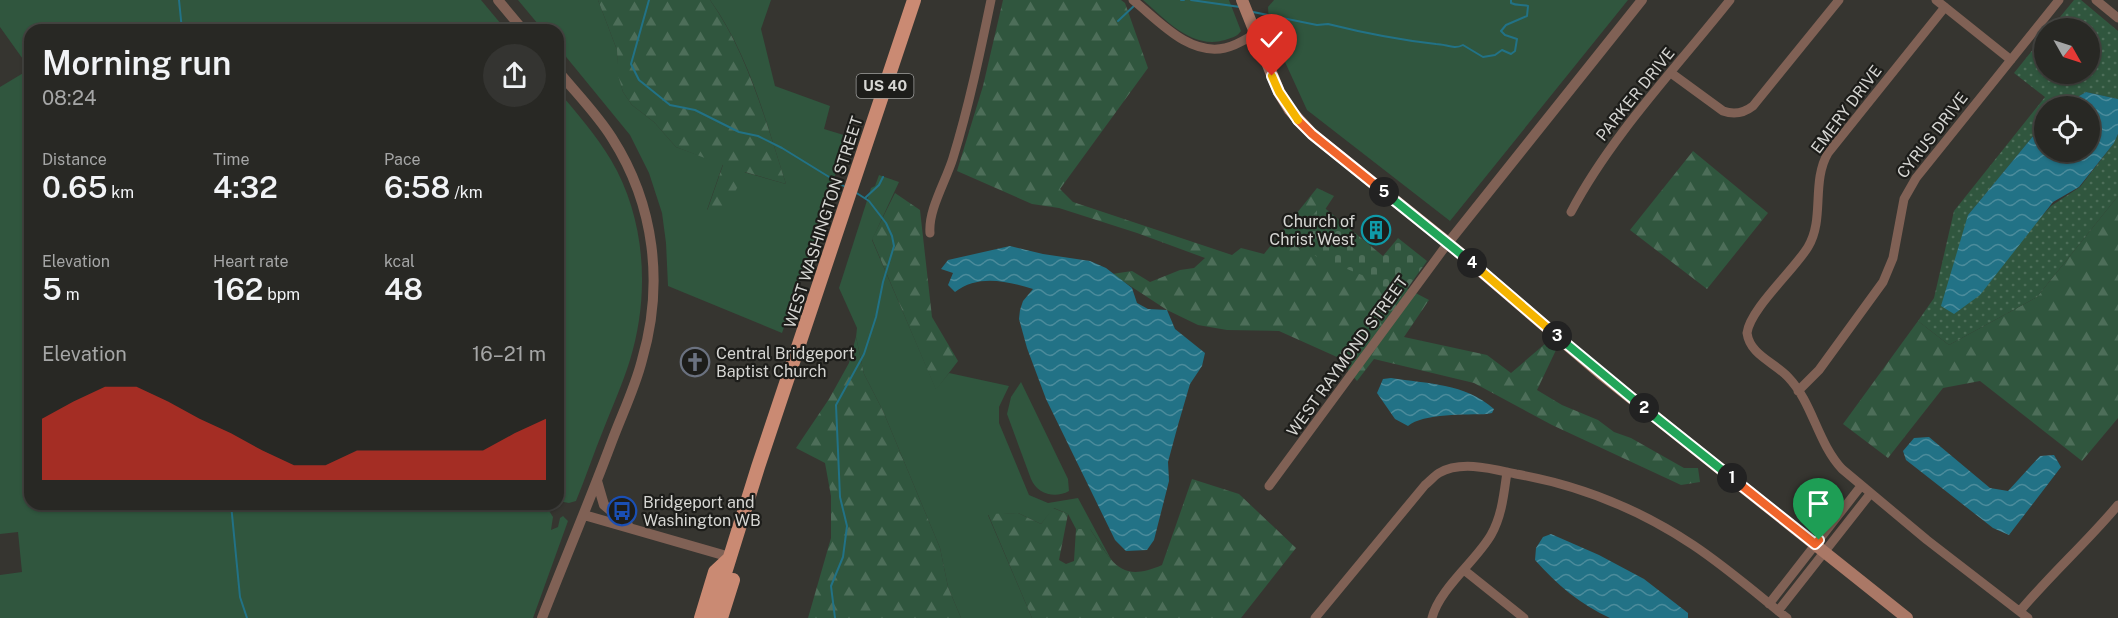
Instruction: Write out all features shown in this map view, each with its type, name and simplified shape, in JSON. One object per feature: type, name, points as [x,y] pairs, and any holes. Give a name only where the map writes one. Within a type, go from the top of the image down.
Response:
[{"type":"main road","name":"WEST WASHINGTON STREET","points":[[701,618],[715,572],[730,557],[914,0]]},
{"type":"main road","points":[[1242,0],[1279,92],[1312,134],[1448,243],[1600,373],[1907,618]]},
{"type":"main road","name":"WEST WASHINGTON STREET","points":[[721,618],[734,577],[730,557]]},
{"type":"main road","points":[[711,618],[730,557]]},
{"type":"street","points":[[498,0],[518,24]]},
{"type":"street","points":[[930,233],[929,222],[949,171],[964,121],[991,0]]},
{"type":"street","points":[[1133,0],[1185,42],[1201,48],[1215,50],[1229,47],[1255,34]]},
{"type":"street","points":[[1448,243],[1642,0]]},
{"type":"street","name":"PARKER DRIVE","points":[[1571,212],[1611,147],[1730,0]]},
{"type":"street","points":[[1671,73],[1723,111],[1742,112],[1753,105],[1839,0]]},
{"type":"street","points":[[1936,0],[2011,60]]},
{"type":"street","name":"CYRUS DRIVE","points":[[1798,391],[1819,370],[1883,282],[1893,258],[1902,207],[1911,184],[2059,0]]},
{"type":"street","points":[[2096,0],[2118,18]]},
{"type":"street","name":"EMERY DRIVE","points":[[1798,391],[1787,376],[1753,348],[1747,333],[1753,317],[1800,258],[1812,238],[1816,224],[1818,182],[1828,153],[1945,7]]},
{"type":"street","points":[[542,618],[642,363],[652,319],[654,296],[652,246],[642,204],[618,148],[599,120],[564,78]]},
{"type":"street","name":"WEST RAYMOND STREET","points":[[1269,486],[1448,243]]},
{"type":"street","points":[[1798,391],[1809,408],[1831,456],[1861,486],[2028,618]]},
{"type":"street","points":[[1315,618],[1425,485],[1440,473],[1475,467],[1507,472],[1577,489],[1618,504],[1649,519],[1710,557],[1787,618]]},
{"type":"street","points":[[1432,618],[1437,604],[1485,543],[1495,526],[1503,502],[1507,472]]},
{"type":"street","points":[[597,481],[604,505],[633,529]]},
{"type":"street","points":[[1778,611],[1861,486]]},
{"type":"street","points":[[1769,604],[1870,494]]},
{"type":"street","points":[[2020,611],[2118,505]]},
{"type":"street","points":[[584,515],[730,557]]},
{"type":"street","points":[[1464,570],[1524,618]]},
{"type":"green space","points":[[0,0],[481,0],[501,24],[24,24],[24,61],[0,27]]},
{"type":"green space","points":[[518,0],[598,0],[617,50],[619,77],[623,92],[632,105],[654,122],[676,147],[723,164],[707,210],[744,172],[786,184],[746,66],[724,21],[710,0],[771,0],[761,29],[775,86],[830,106],[824,129],[847,136],[820,225],[782,333],[668,286],[662,213],[649,173],[630,135],[564,54],[564,24],[538,24]]},
{"type":"green space","points":[[598,0],[710,0],[735,43],[755,89],[786,184],[745,172],[722,218],[707,211],[723,165],[676,147],[654,122],[632,105],[623,92],[618,75],[617,50]]},
{"type":"green space","points":[[1003,0],[1121,0],[1125,3],[1148,68],[1060,189],[1073,202],[1232,255],[1241,248],[1264,254],[1317,188],[1334,196],[1299,249],[1323,238],[1379,274],[1429,300],[1404,337],[1487,355],[1511,373],[1546,343],[1556,350],[1537,390],[1562,405],[1598,420],[1614,432],[1631,438],[1684,468],[1698,468],[1700,482],[1681,485],[1552,425],[1474,383],[1374,359],[1357,381],[1337,357],[1279,331],[1227,330],[1198,325],[1167,310],[1112,274],[1132,271],[1150,282],[1180,270],[1194,268],[1205,258],[1059,208],[1032,204],[957,171],[983,86]]},
{"type":"green space","points":[[1143,0],[1229,0],[1241,31],[1236,36],[1225,40],[1201,41],[1170,24]]},
{"type":"green space","points":[[1274,0],[1628,0],[1450,221],[1307,110],[1269,27],[1268,7]]},
{"type":"green space","points":[[2074,0],[2081,0],[2118,31],[2118,99],[2086,92],[2079,96],[2044,96],[2014,73],[2034,48],[2034,84],[2100,84],[2100,18],[2059,18]]},
{"type":"green space","points":[[24,73],[24,510],[549,510],[553,517],[551,530],[558,527],[560,518],[563,516],[568,521],[533,618],[0,618],[0,575],[22,572],[18,532],[0,534],[0,87]]},
{"type":"green space","points":[[564,98],[599,142],[623,183],[638,232],[642,284],[636,335],[627,369],[576,501],[564,502]]},
{"type":"green space","points":[[2034,111],[2034,135],[1968,215],[2034,225],[2051,206],[2080,187],[2114,143],[2118,134],[2118,196],[2037,297],[1949,345],[1918,321],[1934,298],[1954,211]]},
{"type":"green space","points":[[1693,151],[1768,213],[1707,289],[1630,230]]},
{"type":"green space","points":[[879,175],[899,182],[872,240],[936,389],[949,373],[1009,386],[999,407],[999,423],[1029,495],[1048,503],[1078,498],[1113,563],[1090,529],[1076,529],[1068,514],[1054,508],[1041,524],[1018,513],[988,515],[1032,618],[961,618],[948,587],[940,548],[883,411],[864,374],[856,337],[857,328],[839,288],[871,188],[875,186]]},
{"type":"green space","points":[[895,193],[920,210],[932,317],[958,361],[936,390],[872,239]]},
{"type":"green space","points":[[2118,196],[2118,418],[2082,461],[1980,381],[1943,388],[1888,458],[1843,424],[1918,321],[1949,345],[2037,297]]},
{"type":"green space","points":[[1321,205],[1383,256],[1398,238],[1427,261],[1399,300],[1377,281],[1317,257],[1295,239]]},
{"type":"green space","points":[[856,337],[864,374],[883,411],[940,548],[948,587],[961,618],[808,618],[831,538],[831,496],[825,463],[796,448],[829,399],[849,363]]},
{"type":"green space","points":[[1021,382],[1068,479],[1069,491],[1058,495],[1047,494],[1031,479],[1007,414],[1011,397]]},
{"type":"green space","points":[[1192,479],[1239,494],[1296,548],[1241,618],[1032,618],[988,514],[1018,513],[1041,524],[1053,508],[1068,514],[1059,560],[1066,564],[1074,561],[1076,529],[1090,529],[1104,551],[1118,566],[1136,572],[1162,565]]},
{"type":"water","points":[[2086,92],[2118,99],[2118,134],[2100,161],[2100,96],[2079,96]]},
{"type":"water","points":[[2034,135],[2034,162],[2099,162],[2079,187],[2053,202],[1980,295],[1954,314],[1941,306],[1968,215]]},
{"type":"water","points":[[1010,246],[1090,261],[1106,268],[1132,288],[1137,303],[1148,309],[1167,310],[1175,329],[1205,353],[1202,366],[1190,384],[1168,462],[1169,481],[1154,540],[1147,550],[1126,551],[1115,540],[1046,399],[1019,319],[1023,301],[1033,289],[1003,282],[983,281],[964,286],[955,292],[948,285],[953,273],[941,269],[948,260]]},
{"type":"water","points":[[1391,378],[1458,389],[1483,400],[1494,409],[1492,413],[1487,414],[1424,419],[1408,426],[1395,419],[1377,393],[1383,379]]},
{"type":"water","points":[[1929,437],[1990,488],[2008,491],[2040,456],[2054,455],[2061,467],[2009,535],[1993,528],[1906,460],[1903,451],[1914,438]]},
{"type":"water","points":[[1551,534],[1599,555],[1644,579],[1688,613],[1688,618],[1610,618],[1589,607],[1560,585],[1535,560],[1536,548],[1543,537]]},
{"type":"waterway","points":[[179,0],[181,24]]},
{"type":"waterway","points":[[649,0],[631,64],[639,80],[670,105],[695,110],[739,132],[758,136],[847,188]]},
{"type":"waterway","points":[[1191,0],[1240,7]]},
{"type":"waterway","points":[[1253,12],[1453,47],[1463,45],[1483,57],[1495,55],[1502,50],[1511,54],[1515,51],[1517,39],[1501,31],[1506,25],[1527,16],[1528,6],[1513,4],[1511,0]]},
{"type":"waterway","points":[[1118,21],[1136,4]]},
{"type":"waterway","points":[[865,198],[879,185],[883,177]]},
{"type":"waterway","points":[[835,618],[831,586],[843,557],[847,526],[840,497],[836,405],[864,354],[894,246],[886,223],[869,201],[855,192]]},
{"type":"waterway","points":[[232,510],[240,597],[247,618]]},
{"type":"place","name":"Church of Christ West","points":[[1376,230]]},
{"type":"place","name":"Central Bridgeport Baptist Church","points":[[695,362]]},
{"type":"place","name":"Bridgeport and Washington WB","points":[[622,511]]},
{"type":"route","points":[[1272,76],[1290,110],[1312,134],[1448,243],[1600,373],[1815,544],[1819,540]]}]
